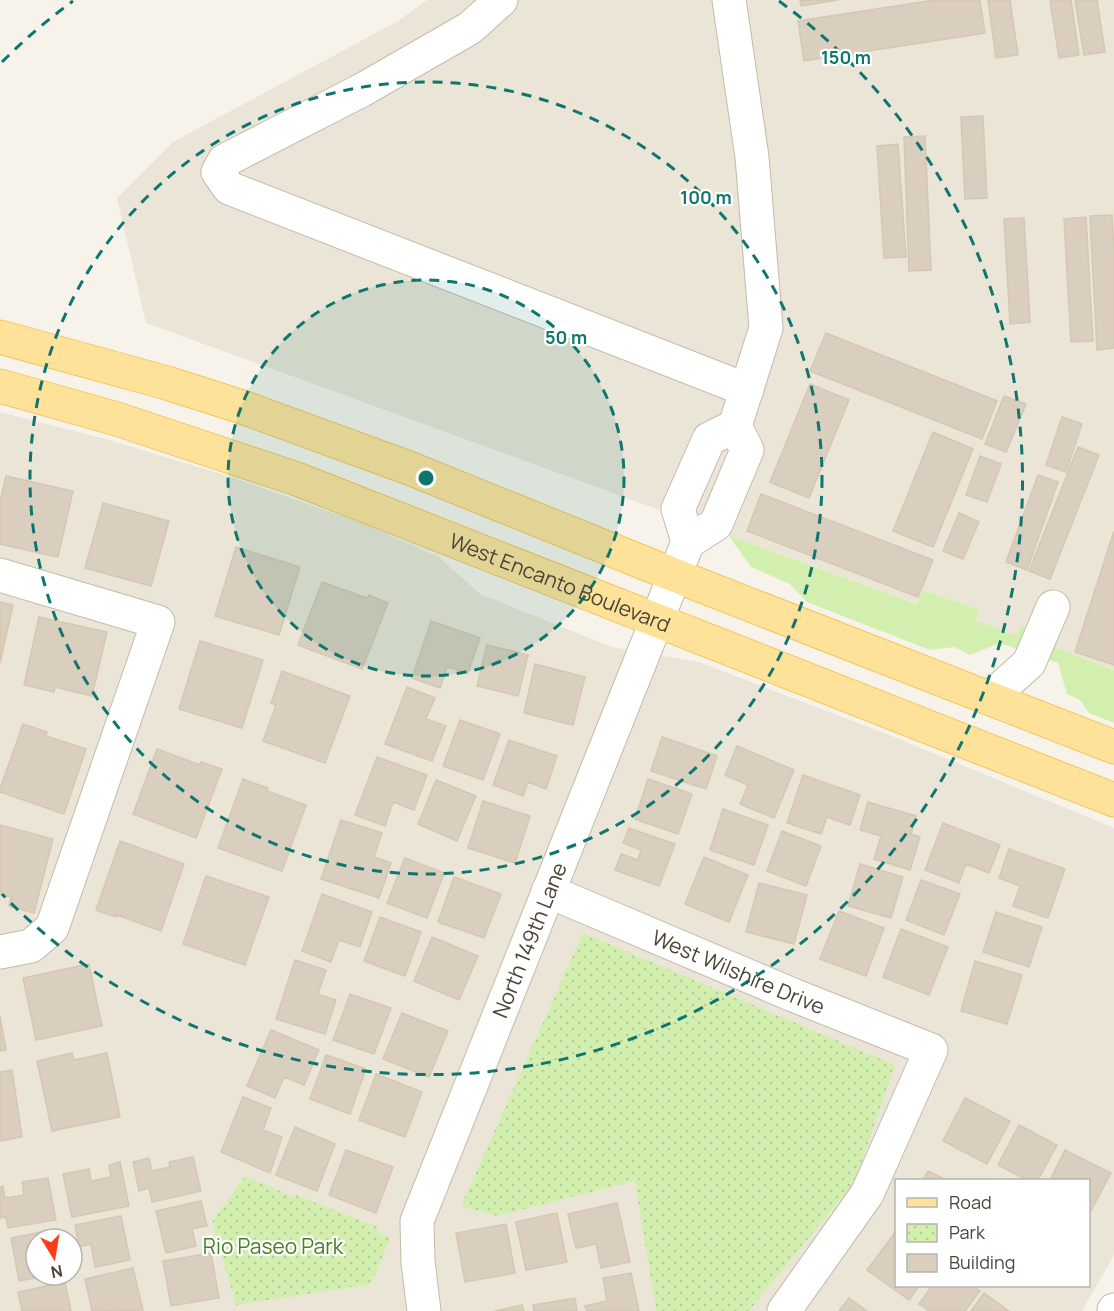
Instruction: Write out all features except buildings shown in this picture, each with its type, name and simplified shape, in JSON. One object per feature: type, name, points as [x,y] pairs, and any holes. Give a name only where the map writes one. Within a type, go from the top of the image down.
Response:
[{"type":"main road","points":[[0,337],[167,382],[409,468],[674,575],[1114,747]]},
{"type":"main road","name":"West Encanto Boulevard","points":[[0,386],[117,419],[297,479],[1114,800]]},
{"type":"street","points":[[501,0],[470,28],[362,90],[224,161],[218,172],[229,188],[747,390],[766,328],[752,157],[729,0]]},
{"type":"street","name":"North 149th Lane","points":[[418,1310],[417,1221],[688,542],[716,524],[747,450],[735,426],[747,390]]},
{"type":"street","points":[[0,575],[158,622],[52,928],[31,946],[0,952]]},
{"type":"street","points":[[990,698],[1029,663],[1053,607]]},
{"type":"street","name":"West Wilshire Drive","points":[[548,891],[931,1050],[867,1194],[783,1311]]},
{"type":"shaded area","points":[[427,0],[1114,0],[1114,670],[1049,645],[1051,637],[1020,625],[1017,636],[975,620],[980,610],[924,590],[918,604],[146,323],[117,198],[173,142],[398,21]]},
{"type":"shaded area","points":[[0,412],[106,439],[234,478],[364,524],[439,557],[480,594],[612,647],[699,662],[892,736],[1114,828],[1114,1255],[1082,1311],[0,1311]]},
{"type":"green space","points":[[728,535],[917,604],[923,590],[980,610],[975,620],[1017,636],[1020,625],[1052,637],[1049,645],[1114,670],[1114,723],[1089,713],[1080,700],[1067,694],[1058,663],[1000,643],[970,655],[954,647],[930,650],[807,602],[790,584],[751,567]]},
{"type":"green space","points":[[583,933],[895,1065],[855,1181],[749,1311],[656,1311],[635,1181],[497,1216],[461,1206]]},
{"type":"green space","name":"Rio Paseo Park","points":[[245,1176],[294,1197],[296,1195],[378,1227],[378,1233],[390,1238],[371,1284],[236,1305],[212,1222]]}]
